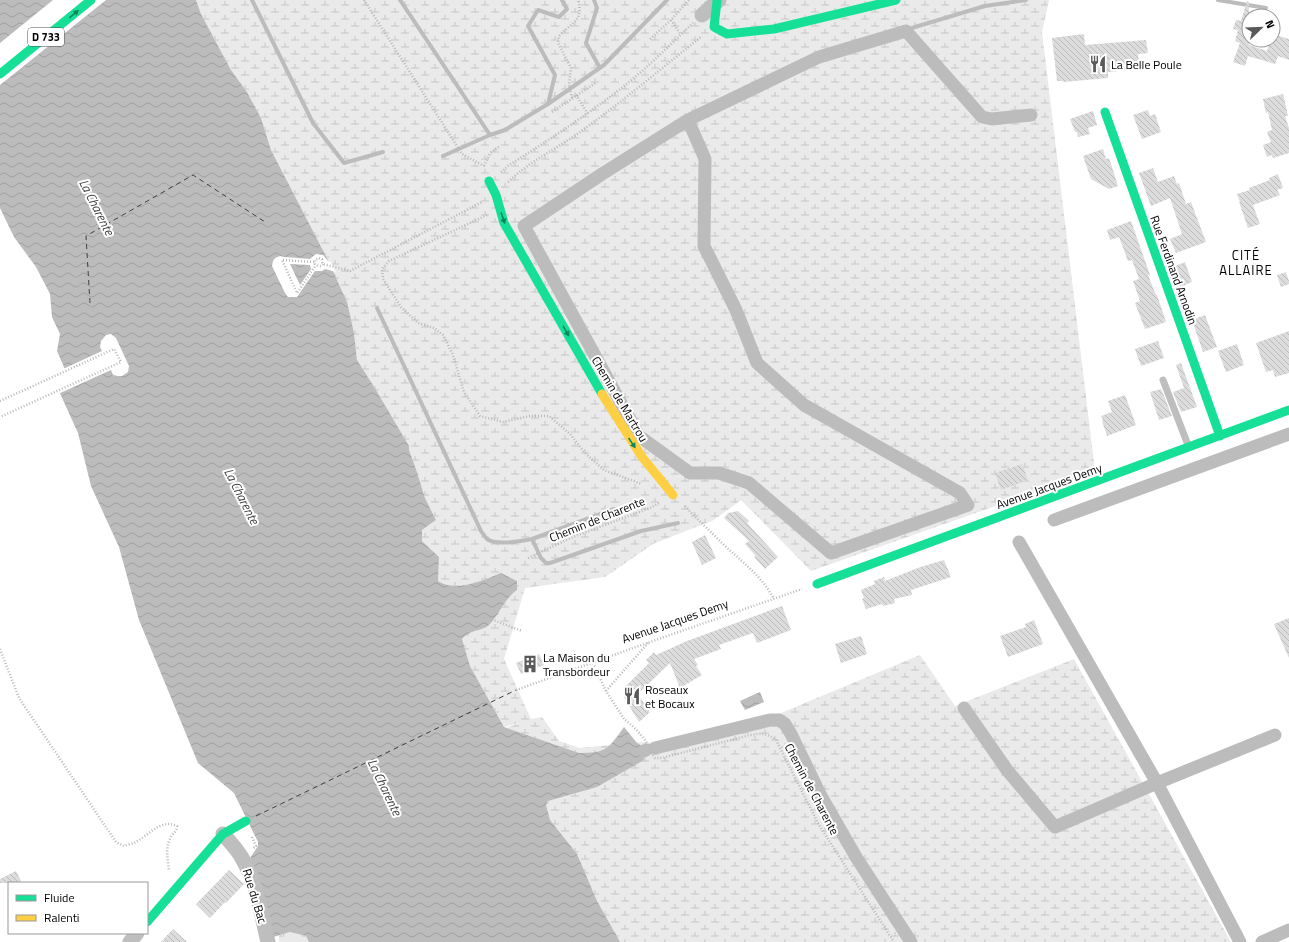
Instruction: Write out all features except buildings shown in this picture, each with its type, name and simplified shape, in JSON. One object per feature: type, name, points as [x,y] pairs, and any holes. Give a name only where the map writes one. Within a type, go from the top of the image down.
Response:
[{"type":"street","name":"D 733","points":[[0,74],[91,0]]},
{"type":"street","points":[[718,1],[714,27],[727,34],[774,29],[896,0]]},
{"type":"street","points":[[702,15],[718,1]]},
{"type":"street","name":"Rue Ferdinand Arnodin","points":[[1106,112],[1220,436]]},
{"type":"street","name":"Chemin de Martrou","points":[[489,181],[496,195],[504,223],[609,406],[642,457],[673,495]]},
{"type":"street","name":"Avenue Jacques Demy","points":[[817,584],[1289,410]]},
{"type":"street","points":[[148,921],[223,834],[246,821]]},
{"type":"street","name":"Rue du Bac","points":[[223,834],[242,859],[256,892],[268,942]]},
{"type":"street","points":[[130,942],[136,934]]},
{"type":"lane","points":[[1163,380],[1189,447]]},
{"type":"path","points":[[364,0],[462,154],[484,166],[489,181],[510,165],[588,114],[617,92],[702,15]]},
{"type":"path","points":[[572,98],[569,85],[571,68],[558,43],[559,36],[578,19],[580,9],[578,0]]},
{"type":"path","points":[[650,39],[671,20],[689,0]]},
{"type":"path","points":[[671,20],[681,35]]},
{"type":"path","points":[[323,264],[322,259],[317,258],[315,264],[297,293],[282,260],[315,264],[321,266],[323,264],[350,271],[496,195],[525,167],[574,136],[614,107],[714,27]]},
{"type":"path","points":[[552,112],[596,82]]},
{"type":"path","points":[[576,96],[588,114]]},
{"type":"path","points":[[484,166],[490,153],[500,146]]},
{"type":"path","points":[[250,188],[280,256]]},
{"type":"path","points":[[500,209],[388,261],[382,269],[383,279],[401,307],[418,323],[434,328],[443,335],[453,355],[464,392],[480,416],[503,422],[530,416],[549,416],[570,434],[586,454],[604,470],[646,485]]},
{"type":"path","points":[[73,271],[106,335]]},
{"type":"path","points":[[0,401],[114,349],[121,362],[0,417]]},
{"type":"path","points":[[673,495],[723,544],[753,570],[767,587],[774,599]]},
{"type":"path","name":"Chemin de Charente","points":[[528,558],[552,546],[605,524],[650,508],[673,495]]},
{"type":"path","name":"Avenue Jacques Demy","points":[[516,690],[817,584]]},
{"type":"path","points":[[475,613],[522,631]]},
{"type":"path","points":[[606,691],[650,642]]},
{"type":"path","points":[[0,649],[19,698],[116,842],[124,846],[134,843],[163,824],[172,823],[178,826],[177,830],[170,838],[167,850],[169,876],[177,887]]},
{"type":"path","name":"Chemin de Charente","points":[[593,663],[606,691],[624,719],[647,742],[655,758],[662,758],[762,733],[769,735],[776,740],[819,825],[894,942]]},
{"type":"path","points":[[242,859],[256,846],[246,821]]},
{"type":"green space","points":[[196,0],[1049,0],[1042,32],[1095,471],[811,571],[741,500],[714,520],[653,544],[605,577],[525,588],[504,659],[531,719],[542,717],[559,741],[580,748],[640,742],[655,743],[781,713],[920,655],[955,706],[1074,659],[1231,942],[603,942],[540,799],[573,761],[506,728],[520,723],[504,727],[470,666],[462,639],[469,633],[489,625],[505,602],[517,590],[501,573],[478,582],[461,586],[453,586],[438,581],[439,557],[422,541],[422,530],[436,520],[425,498],[409,450],[373,385],[357,360],[354,333],[327,258],[271,150],[261,118],[247,92],[231,70],[201,14]]},
{"type":"green space","points":[[290,932],[306,936],[309,942],[279,942],[279,935]]},
{"type":"water","name":"La Charente","points":[[0,0],[196,0],[201,14],[231,70],[247,92],[261,118],[271,150],[327,258],[347,302],[354,333],[357,360],[409,446],[425,498],[436,520],[422,530],[422,541],[439,557],[438,581],[453,586],[461,586],[478,582],[501,573],[517,581],[517,590],[505,602],[489,625],[469,633],[462,639],[470,666],[504,727],[579,753],[588,753],[601,751],[606,748],[624,727],[637,743],[642,746],[644,760],[597,787],[548,801],[546,805],[550,820],[577,854],[597,901],[620,942],[309,942],[306,936],[290,932],[270,938],[250,858],[258,846],[258,842],[234,793],[198,763],[139,620],[119,547],[91,486],[78,433],[58,389],[70,381],[57,351],[60,334],[52,317],[50,294],[36,267],[14,237],[0,208]]},
{"type":"water","points":[[760,692],[764,702],[745,710],[740,701]]},
{"type":"pier","points":[[53,0],[106,0],[0,85],[0,43]]},
{"type":"pier","points":[[316,254],[323,255],[328,261],[331,262],[336,272],[325,269],[322,271],[315,271],[297,297],[288,297],[272,266],[273,261],[275,258],[280,256],[310,259]],"holes":[[[290,264],[310,265],[311,269],[300,285]]]},
{"type":"pier","points":[[111,334],[116,338],[129,366],[128,372],[122,376],[118,376],[113,375],[111,370],[58,394],[56,387],[68,380],[63,369],[102,351],[100,347],[101,341],[106,335]]},
{"type":"waterway","points":[[252,0],[313,123],[344,163],[383,152]]},
{"type":"waterway","points":[[400,0],[490,135]]},
{"type":"waterway","points":[[548,104],[555,75],[528,26],[538,10],[559,17],[567,9],[562,0]]},
{"type":"waterway","points":[[594,0],[597,8],[586,43],[600,68]]},
{"type":"waterway","points":[[443,156],[505,130],[548,104],[604,65],[667,0]]},
{"type":"waterway","points":[[906,31],[985,6],[1026,0]]},
{"type":"waterway","points":[[1218,0],[1266,8]]},
{"type":"waterway","points":[[688,120],[705,159],[704,246],[736,310],[757,363],[804,405],[960,493],[968,505],[831,553],[749,483],[719,473],[690,473],[639,436],[524,226],[602,174],[688,120],[819,57],[906,31],[982,117],[992,119],[1031,115]]},
{"type":"waterway","points":[[377,308],[481,531],[487,539],[502,543],[532,539],[614,509]]},
{"type":"waterway","points":[[1054,520],[1289,434]]},
{"type":"waterway","points":[[532,539],[541,558],[546,563],[550,563],[641,531],[678,523]]},
{"type":"waterway","points":[[1019,542],[1157,783],[1240,942]]},
{"type":"waterway","points":[[964,708],[1007,770],[1055,827],[1157,783],[1275,735]]},
{"type":"waterway","points":[[655,748],[770,720],[779,720],[785,724],[821,796],[856,857],[911,942]]},
{"type":"waterway","points":[[1262,942],[1289,930]]},
{"type":"ferry route","points":[[90,303],[86,236],[193,175],[265,222]]},
{"type":"ferry route","points":[[256,816],[516,690]]},
{"type":"traffic: fast","points":[[0,74],[91,0]]},
{"type":"traffic: fast","points":[[717,1],[714,27],[727,34],[774,29],[896,0]]},
{"type":"traffic: fast","points":[[1105,112],[1220,436]]},
{"type":"traffic: fast","points":[[489,181],[496,195],[504,223],[602,394]]},
{"type":"traffic: fast","points":[[817,584],[1289,410]]},
{"type":"traffic: fast","points":[[148,921],[223,834],[246,821]]},
{"type":"traffic: slow","points":[[602,394],[642,457],[673,495]]},
{"type":"place","name":"La Belle Poule","points":[[1098,64]]},
{"type":"place","name":"La Maison du Transbordeur","points":[[530,664]]},
{"type":"place","name":"Roseaux et Bocaux","points":[[632,696]]},
{"type":"district","name":"CITÉ ALLAIRE","points":[[1246,262]]}]
